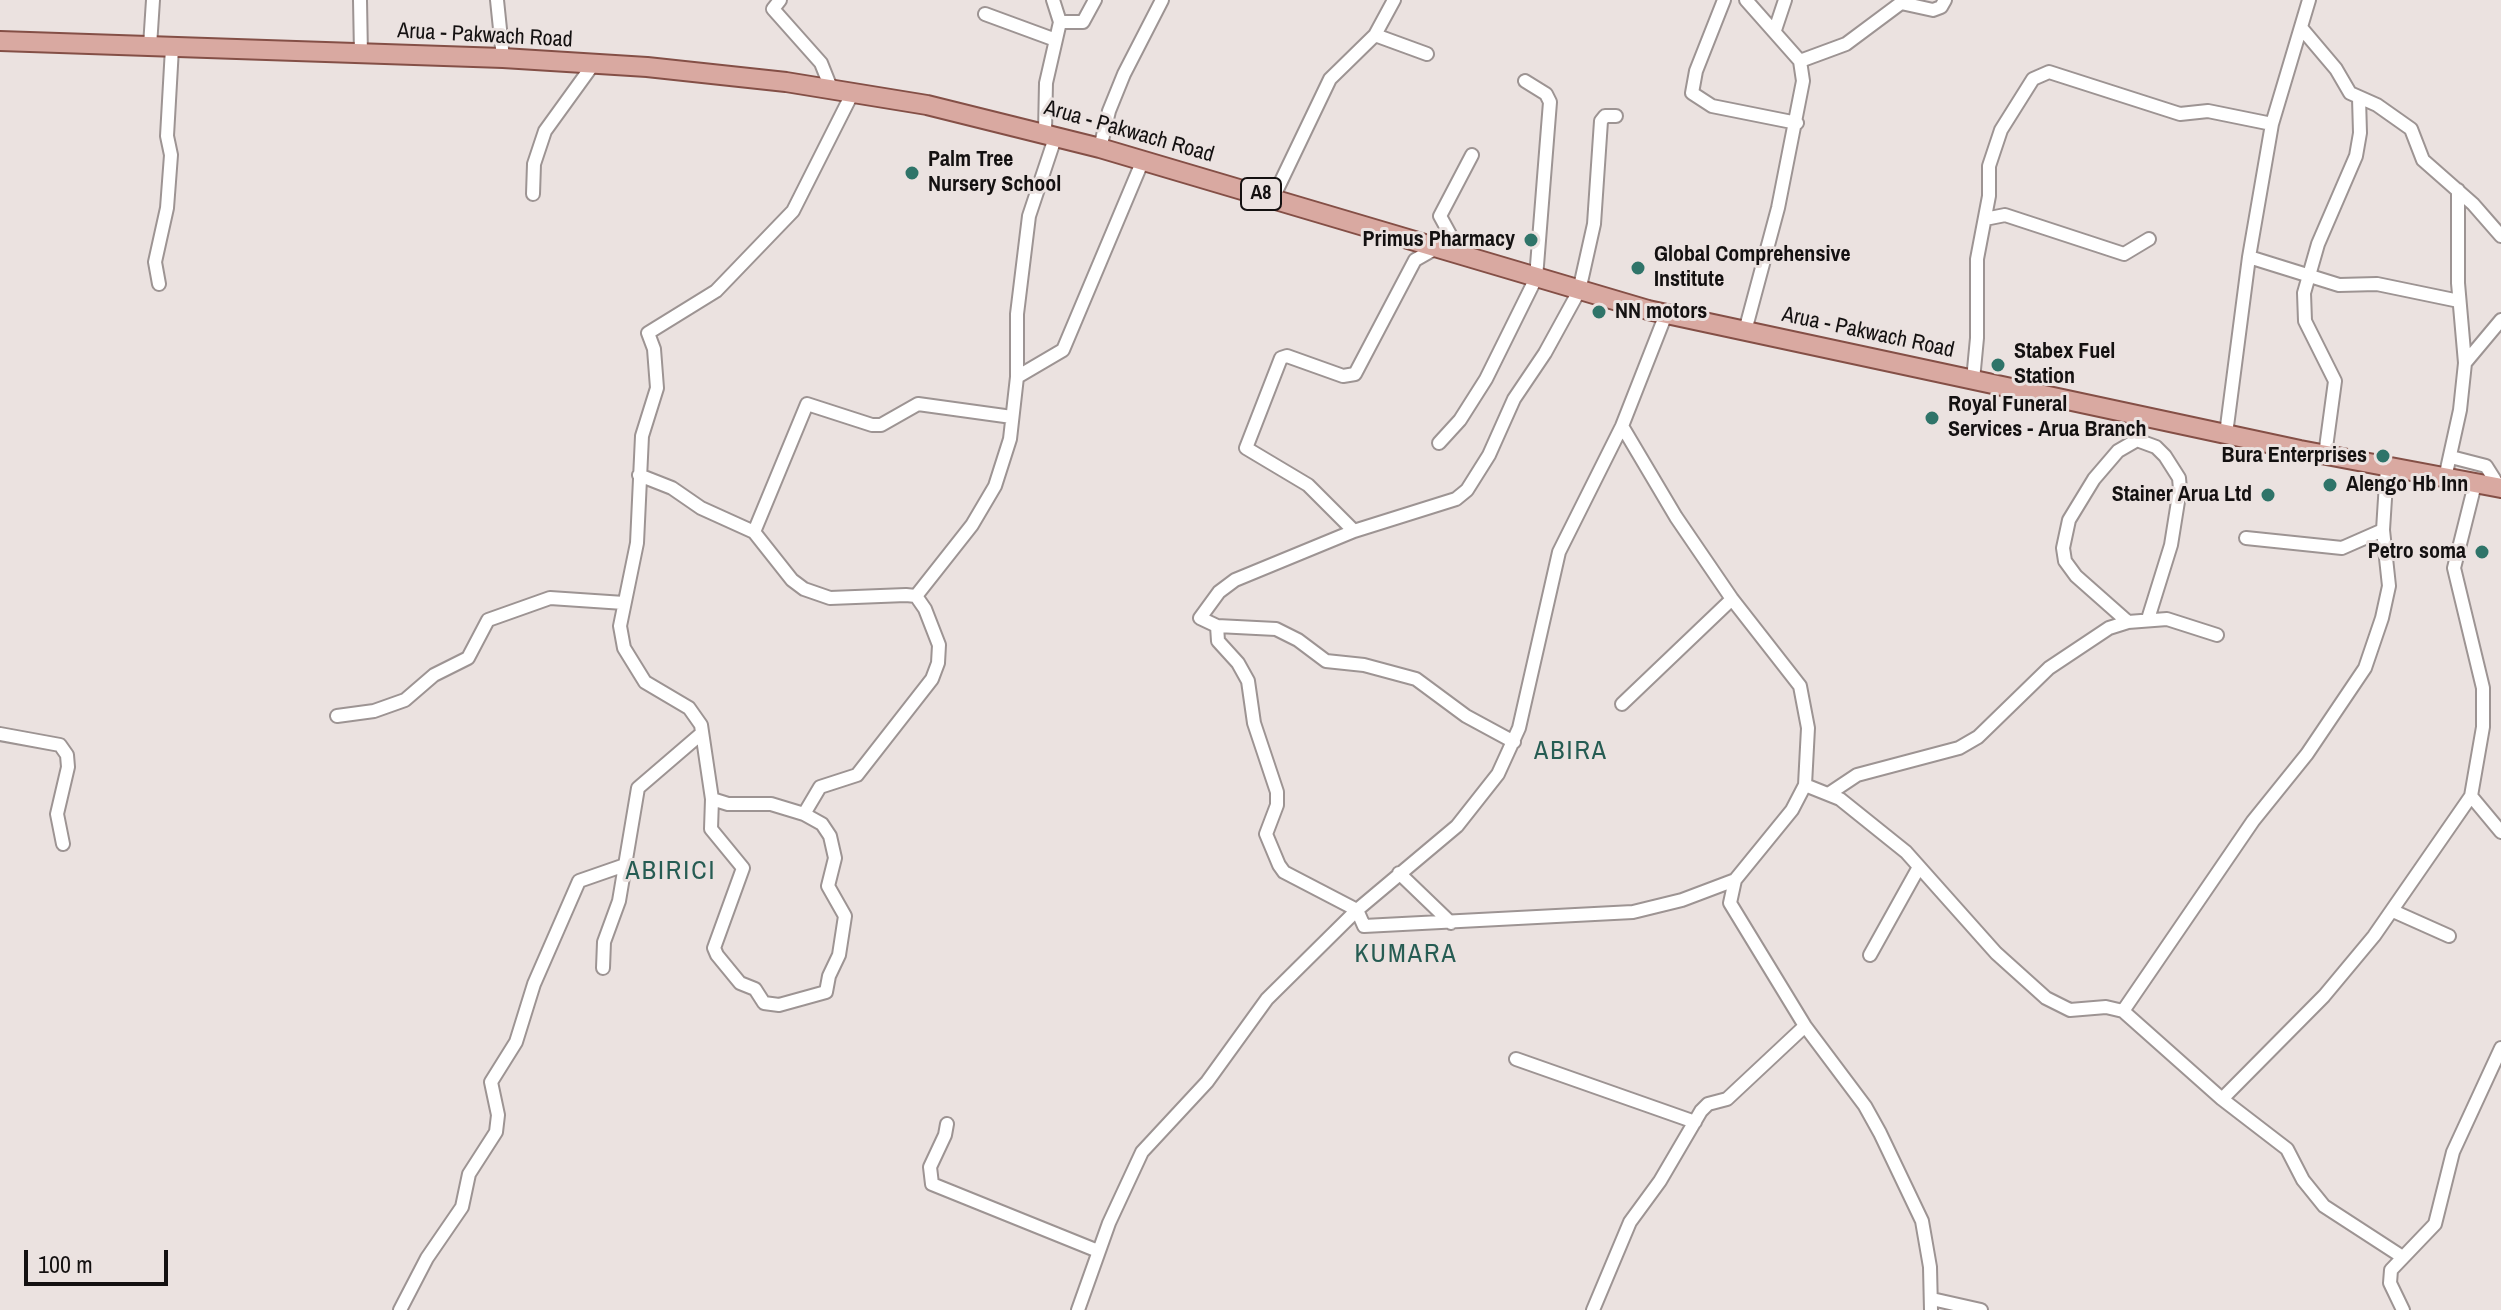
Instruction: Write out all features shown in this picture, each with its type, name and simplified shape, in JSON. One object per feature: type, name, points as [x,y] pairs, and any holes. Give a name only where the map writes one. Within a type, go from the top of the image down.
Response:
[{"type":"main road","name":"Arua - Pakwach Road","points":[[0,41],[503,58],[592,66],[647,67],[831,88],[1050,134],[1666,314],[2325,455],[2501,488]]},
{"type":"street","points":[[150,46],[153,0]]},
{"type":"street","points":[[360,0],[361,54]]},
{"type":"street","points":[[497,0],[503,58]]},
{"type":"street","points":[[916,596],[972,525],[995,486],[1010,439],[1017,377],[1017,314],[1029,216],[1050,134],[1046,83],[1053,39],[1060,22],[1053,0]]},
{"type":"street","points":[[1060,22],[1083,22],[1095,0]]},
{"type":"street","points":[[1100,148],[1109,111],[1124,74],[1162,0]]},
{"type":"street","points":[[1273,198],[1330,79],[1375,35],[1394,0]]},
{"type":"street","points":[[1724,0],[1691,92],[1712,106],[1797,123]]},
{"type":"street","points":[[1745,331],[1797,123],[1803,81],[1800,61],[1746,0]]},
{"type":"street","points":[[1775,30],[1785,0]]},
{"type":"street","points":[[1800,61],[1846,44],[1901,3],[1933,10],[1941,7],[1945,0]]},
{"type":"street","points":[[2226,434],[2249,257],[2272,124],[2286,71],[2303,30],[2309,0]]},
{"type":"street","points":[[772,3],[821,63],[831,88]]},
{"type":"street","points":[[985,14],[1053,39]]},
{"type":"street","points":[[2303,30],[2336,69],[2346,88],[2411,129],[2423,160],[2458,190],[2501,236]]},
{"type":"street","points":[[1375,35],[1427,54]]},
{"type":"street","points":[[159,284],[155,262],[168,202],[172,48]]},
{"type":"street","points":[[533,194],[534,164],[545,131],[592,66]]},
{"type":"street","points":[[1973,380],[1977,338],[1977,259],[1985,219],[1989,166],[2001,130],[2021,96],[2040,73],[2049,72],[2180,114],[2208,111],[2272,124]]},
{"type":"street","points":[[1439,443],[1486,379],[1536,278],[1550,102],[1546,94],[1525,81]]},
{"type":"street","points":[[712,799],[728,804],[771,804],[804,814],[822,824],[834,843],[835,858],[827,879],[845,916],[839,955],[829,976],[826,992],[769,1004],[761,1001],[755,989],[740,983],[722,964],[714,948],[743,868],[711,829],[712,799],[702,733],[697,717],[689,708],[654,689],[635,669],[621,638],[624,603],[637,543],[642,436],[657,388],[649,331],[716,291],[793,211],[853,92]]},
{"type":"street","points":[[2325,455],[2335,381],[2305,321],[2303,301],[2308,275],[2356,156],[2360,133],[2359,98]]},
{"type":"street","points":[[1514,742],[1466,716],[1416,679],[1364,665],[1326,661],[1298,640],[1276,629],[1217,626],[1200,618],[1228,585],[1354,531],[1443,503],[1467,490],[1489,455],[1513,402],[1545,353],[1579,291],[1595,215],[1600,122],[1605,116],[1616,116]]},
{"type":"street","points":[[1354,531],[1308,485],[1246,448],[1281,358],[1287,356],[1343,376],[1355,374],[1415,260],[1445,250],[1452,238],[1440,216],[1472,155]]},
{"type":"street","points":[[1017,377],[1063,350],[1143,160]]},
{"type":"street","points":[[2445,478],[2465,363],[2459,301],[2458,190]]},
{"type":"street","points":[[1985,219],[2005,215],[2124,254],[2149,239]]},
{"type":"street","points":[[2249,257],[2344,286],[2377,284],[2459,301]]},
{"type":"street","points":[[1078,1310],[1098,1251],[1139,1157],[1207,1082],[1258,1009],[1357,910],[1470,813],[1498,774],[1514,742],[1559,552],[1622,426],[1666,314]]},
{"type":"street","points":[[2465,363],[2501,320]]},
{"type":"street","points":[[754,532],[807,404],[872,425],[892,420],[918,404],[1012,417]]},
{"type":"street","points":[[2135,415],[2137,440]]},
{"type":"street","points":[[1217,626],[1218,641],[1238,663],[1248,681],[1254,723],[1277,792],[1277,805],[1266,834],[1279,865],[1284,872],[1357,910],[1367,927],[1633,912],[1682,900],[1735,880],[1792,810],[1805,785],[1808,728],[1800,686],[1732,599],[1676,517],[1622,426]]},
{"type":"street","points":[[2137,440],[2156,447],[2165,456],[2179,478],[2180,489],[2171,545],[2148,619]]},
{"type":"street","points":[[2128,622],[2069,568],[2063,548],[2069,520],[2094,479],[2118,451],[2137,440]]},
{"type":"street","points":[[2451,457],[2486,466],[2501,488]]},
{"type":"street","points":[[2123,1011],[2253,821],[2307,754],[2361,676],[2382,618],[2389,586],[2383,530],[2387,467]]},
{"type":"street","points":[[639,475],[672,488],[701,508],[754,532],[792,580],[817,595],[830,598],[916,596]]},
{"type":"street","points":[[2222,1099],[2324,996],[2393,911],[2471,796],[2483,727],[2483,688],[2454,568],[2475,484]]},
{"type":"street","points":[[2246,538],[2342,548],[2383,530]]},
{"type":"street","points":[[804,814],[820,787],[857,775],[932,679],[938,663],[939,645],[916,596]]},
{"type":"street","points":[[337,716],[374,711],[405,700],[434,675],[468,658],[488,620],[550,598],[624,603]]},
{"type":"street","points":[[1622,704],[1732,599]]},
{"type":"street","points":[[1830,793],[1857,775],[1969,742],[1993,725],[2049,668],[2096,635],[2128,622],[2148,619],[2178,622],[2203,633],[2217,635]]},
{"type":"street","points":[[603,968],[604,942],[619,901],[638,788],[702,733]]},
{"type":"street","points":[[0,734],[60,745],[67,755],[68,767],[57,814],[63,844]]},
{"type":"street","points":[[1805,785],[1830,793],[1899,846],[1996,953],[2046,998],[2070,1010],[2106,1007],[2123,1011],[2222,1099],[2287,1149],[2303,1180],[2324,1206],[2401,1256]]},
{"type":"street","points":[[2471,796],[2501,832]]},
{"type":"street","points":[[400,1310],[427,1258],[462,1207],[469,1174],[496,1132],[498,1115],[491,1082],[516,1042],[534,984],[579,881],[625,865]]},
{"type":"street","points":[[1870,955],[1919,867]]},
{"type":"street","points":[[1399,873],[1451,923]]},
{"type":"street","points":[[1735,880],[1732,906],[1805,1026],[1865,1106],[1913,1201],[1925,1239],[1931,1305],[1981,1310]]},
{"type":"street","points":[[2393,911],[2449,936]]},
{"type":"street","points":[[1593,1310],[1630,1222],[1660,1181],[1707,1105],[1727,1099],[1805,1026]]},
{"type":"street","points":[[2403,1310],[2389,1277],[2401,1256],[2423,1241],[2435,1224],[2453,1152],[2501,1048]]},
{"type":"street","points":[[1516,1059],[1695,1122]]},
{"type":"street","points":[[947,1124],[930,1167],[932,1184],[1098,1251]]},
{"type":"place","name":"Palm Tree Nursery School","points":[[912,173]]},
{"type":"place","name":"Primus Pharmacy","points":[[1531,240]]},
{"type":"place","name":"Global Comprehensive Institute","points":[[1638,268]]},
{"type":"place","name":"NN motors","points":[[1599,312]]},
{"type":"place","name":"Stabex Fuel Station","points":[[1998,365]]},
{"type":"place","name":"Royal Funeral Services - Arua Branch","points":[[1932,418]]},
{"type":"place","name":"Bura Enterprises","points":[[2383,456]]},
{"type":"place","name":"Alengo Hb Inn","points":[[2330,485]]},
{"type":"place","name":"Stainer Arua Ltd","points":[[2268,495]]},
{"type":"place","name":"Petro soma","points":[[2482,552]]},
{"type":"district","name":"ABIRA","points":[[1571,752]]},
{"type":"district","name":"ABIRICI","points":[[671,872]]},
{"type":"district","name":"KUMARA","points":[[1406,955]]}]
